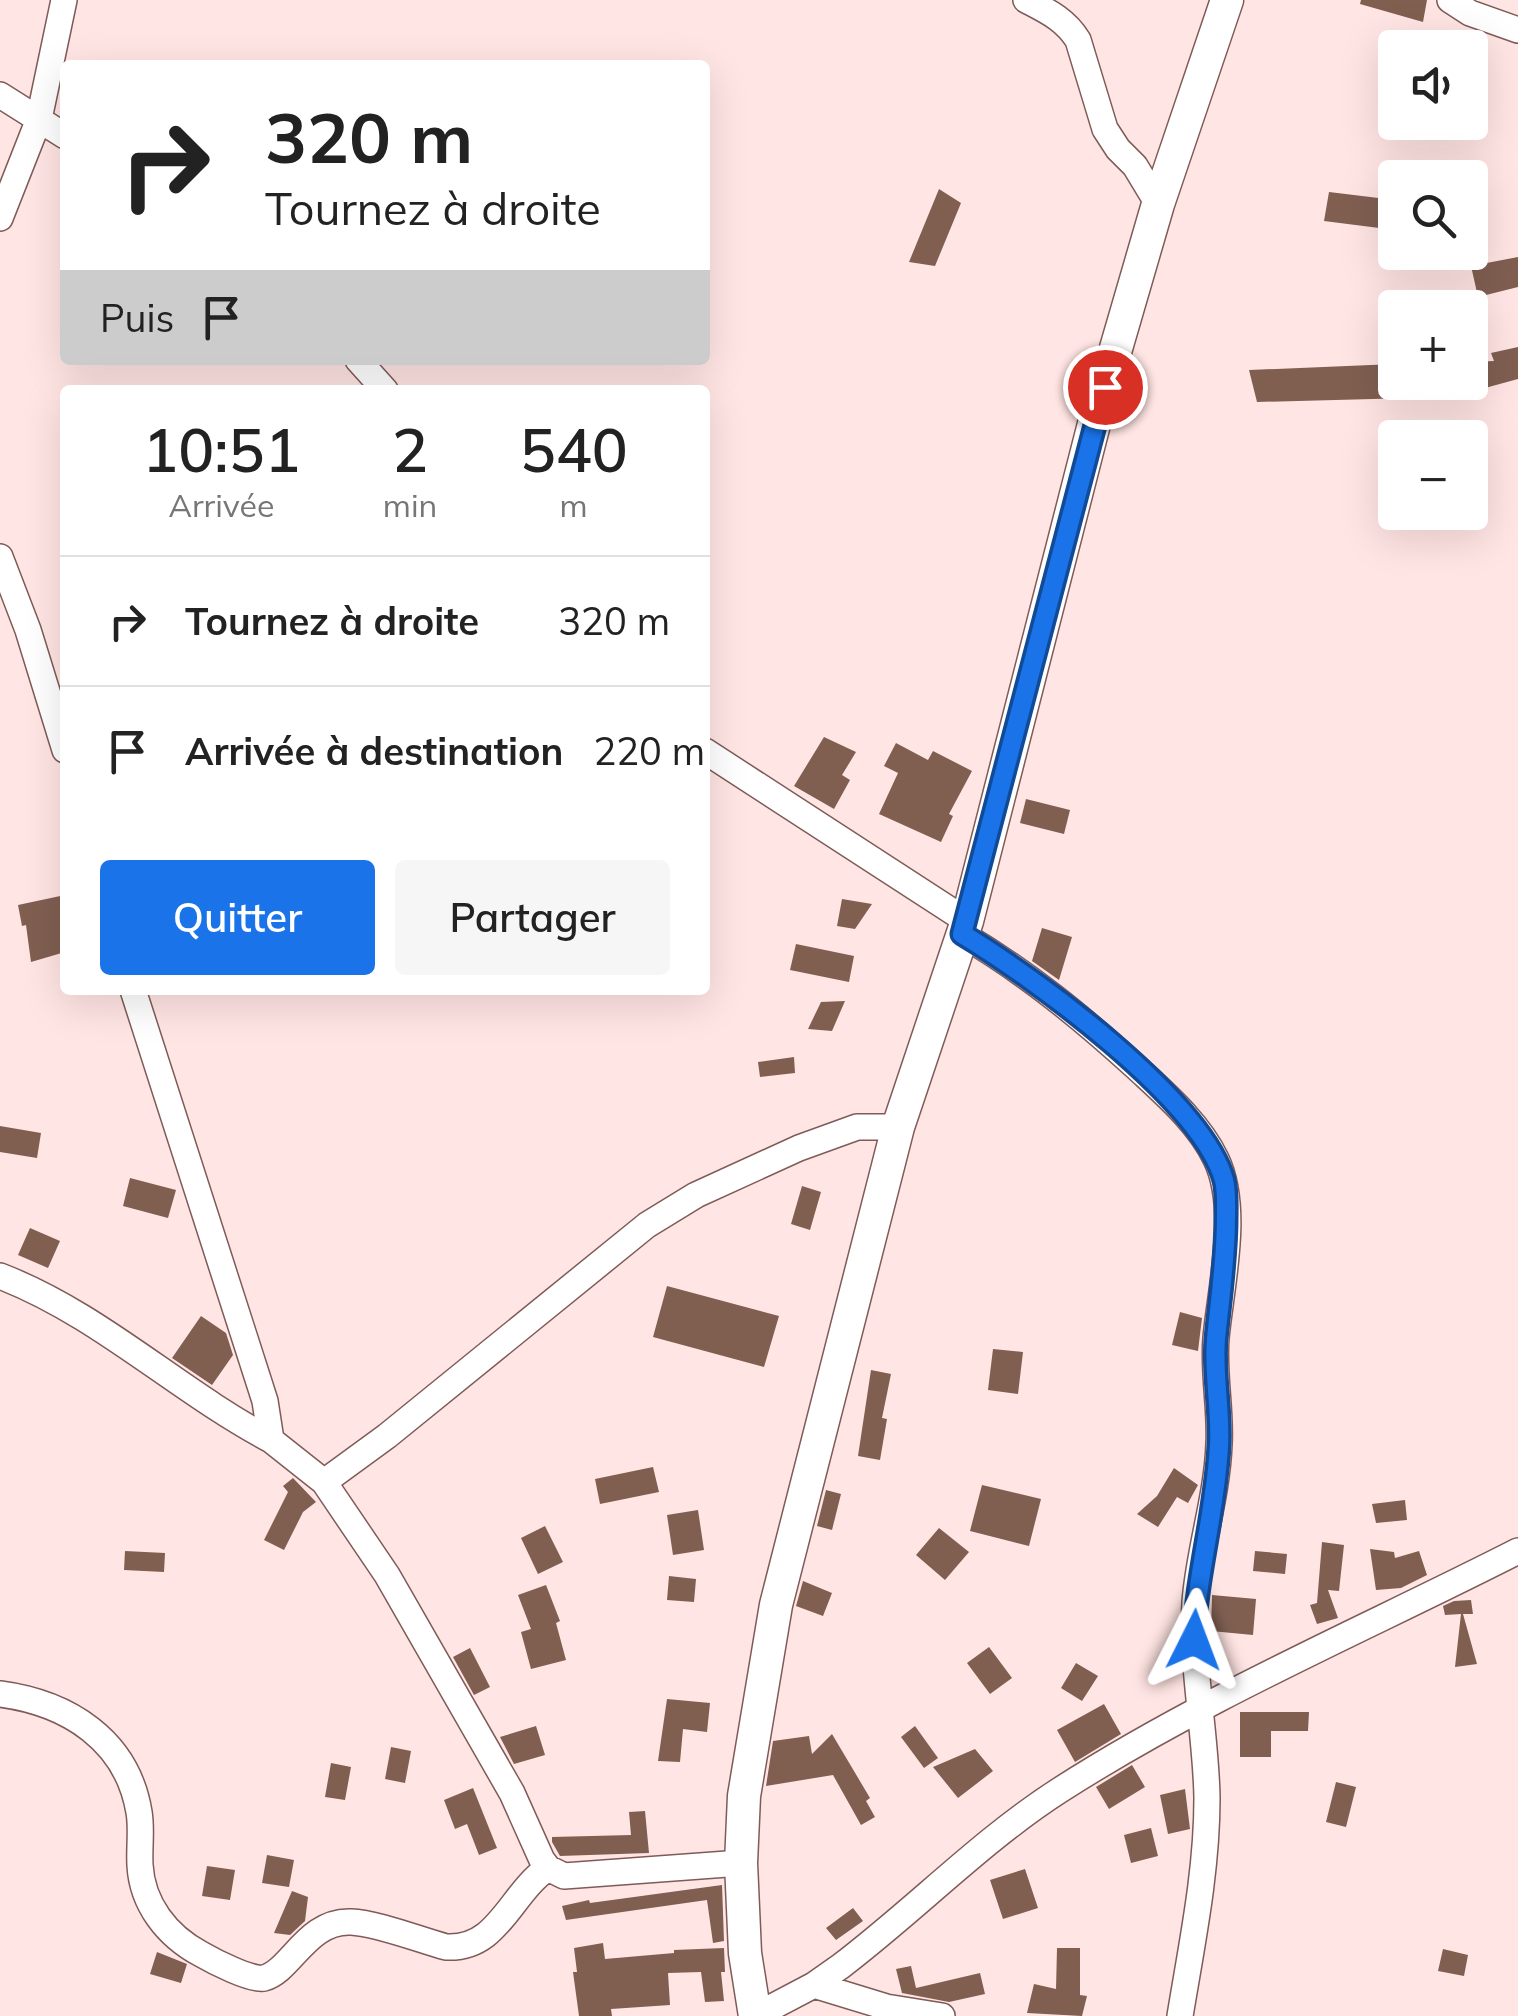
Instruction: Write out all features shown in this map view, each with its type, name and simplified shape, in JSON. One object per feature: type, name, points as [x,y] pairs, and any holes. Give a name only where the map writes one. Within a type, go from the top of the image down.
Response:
[{"type":"main road","points":[[755,2016],[745,1952],[740,1863],[744,1796],[776,1605],[898,1127],[965,928],[1094,424],[1158,204],[1227,0]]},
{"type":"street","points":[[0,218],[38,120],[64,0]]},
{"type":"street","points":[[1026,0],[1060,18],[1078,40],[1105,129],[1118,150],[1135,166],[1158,204]]},
{"type":"street","points":[[1450,0],[1470,14],[1518,30]]},
{"type":"street","points":[[0,95],[60,133]]},
{"type":"street","points":[[362,365],[380,385]]},
{"type":"street","points":[[0,557],[28,630],[60,734]]},
{"type":"street","points":[[710,754],[965,928],[1046,988],[1161,1090],[1198,1130],[1226,1184],[1226,1258],[1216,1342],[1220,1443],[1195,1598],[1194,1640],[1207,1793],[1206,1855],[1180,2016]]},
{"type":"street","points":[[135,995],[265,1401],[271,1440]]},
{"type":"street","points":[[324,1482],[387,1436],[647,1224],[754,1166],[799,1148],[857,1127],[898,1127]]},
{"type":"street","points":[[0,1276],[86,1322],[271,1440],[324,1482],[387,1575],[440,1666],[512,1793],[548,1868],[564,1876],[740,1863]]},
{"type":"street","points":[[755,2016],[814,1985],[868,1946],[998,1836],[1058,1791],[1201,1708],[1518,1551]]},
{"type":"street","points":[[0,1694],[48,1704],[100,1734],[113,1748],[139,1808],[142,1884],[154,1912],[172,1935],[201,1954],[253,1978],[273,1973],[310,1936],[350,1922],[446,1947],[463,1948],[477,1943],[504,1919],[532,1879],[548,1868]]},
{"type":"street","points":[[814,1985],[886,2007],[942,2016]]},
{"type":"building","points":[[1361,0],[1427,0],[1423,22],[1360,4]]},
{"type":"building","points":[[939,189],[961,203],[935,266],[909,262]]},
{"type":"building","points":[[1329,192],[1378,198],[1378,228],[1324,221]]},
{"type":"building","points":[[1518,257],[1518,287],[1488,294],[1488,290],[1476,290],[1472,270],[1488,270],[1488,263]]},
{"type":"building","points":[[1518,347],[1518,379],[1488,387],[1488,361],[1494,361],[1491,353]]},
{"type":"building","points":[[1378,365],[1378,399],[1257,402],[1249,370]]},
{"type":"building","points":[[824,737],[856,752],[842,775],[850,780],[834,809],[794,786]]},
{"type":"building","points":[[896,743],[928,760],[933,751],[972,771],[949,814],[953,816],[941,842],[879,814],[898,773],[884,766]]},
{"type":"building","points":[[1026,799],[1070,810],[1064,834],[1020,823]]},
{"type":"building","points":[[60,896],[60,953],[31,962],[26,925],[22,926],[18,905]]},
{"type":"building","points":[[842,899],[872,904],[855,929],[837,926]]},
{"type":"building","points":[[1042,928],[1072,937],[1059,980],[1032,961]]},
{"type":"building","points":[[796,944],[854,956],[849,982],[790,970]]},
{"type":"building","points":[[845,1001],[832,1031],[808,1029],[821,1002]]},
{"type":"building","points":[[794,1057],[795,1073],[760,1077],[758,1062]]},
{"type":"building","points":[[0,1126],[41,1133],[37,1158],[0,1152]]},
{"type":"building","points":[[130,1178],[176,1190],[168,1218],[123,1206]]},
{"type":"building","points":[[802,1186],[821,1192],[810,1230],[791,1224]]},
{"type":"building","points":[[30,1228],[60,1241],[48,1268],[18,1255]]},
{"type":"building","points":[[667,1286],[779,1316],[764,1367],[653,1337]]},
{"type":"building","points":[[1180,1312],[1202,1318],[1198,1351],[1172,1345]]},
{"type":"building","points":[[201,1316],[226,1333],[233,1355],[212,1385],[172,1358]]},
{"type":"building","points":[[993,1349],[1023,1352],[1018,1394],[988,1390]]},
{"type":"building","points":[[871,1370],[891,1374],[882,1418],[887,1419],[880,1460],[858,1456]]},
{"type":"building","points":[[653,1467],[659,1492],[600,1504],[595,1479]]},
{"type":"building","points":[[1174,1468],[1198,1485],[1188,1503],[1177,1497],[1158,1527],[1137,1514],[1157,1496]]},
{"type":"building","points":[[293,1478],[316,1502],[303,1512],[284,1550],[264,1540],[288,1492],[283,1486]]},
{"type":"building","points":[[982,1485],[1041,1499],[1029,1546],[970,1531]]},
{"type":"building","points":[[826,1490],[841,1494],[832,1530],[817,1526]]},
{"type":"building","points":[[1405,1500],[1407,1520],[1376,1523],[1372,1504]]},
{"type":"building","points":[[698,1510],[704,1550],[673,1555],[667,1515]]},
{"type":"building","points":[[545,1526],[563,1562],[538,1574],[521,1538]]},
{"type":"building","points":[[939,1528],[969,1552],[945,1580],[916,1555]]},
{"type":"building","points":[[1322,1542],[1344,1545],[1339,1591],[1328,1590],[1338,1618],[1317,1624],[1310,1605],[1317,1603]]},
{"type":"building","points":[[1370,1549],[1394,1552],[1395,1558],[1419,1551],[1427,1575],[1401,1588],[1376,1590]]},
{"type":"building","points":[[125,1551],[165,1553],[164,1572],[124,1570]]},
{"type":"building","points":[[1255,1551],[1287,1554],[1285,1574],[1253,1571]]},
{"type":"building","points":[[669,1576],[696,1579],[694,1602],[667,1600]]},
{"type":"building","points":[[803,1581],[832,1593],[823,1616],[796,1606]]},
{"type":"building","points":[[546,1585],[560,1621],[556,1623],[566,1660],[531,1669],[521,1632],[531,1629],[518,1595]]},
{"type":"building","points":[[1212,1595],[1256,1599],[1253,1635],[1211,1631]]},
{"type":"building","points":[[1471,1600],[1473,1614],[1463,1614],[1477,1664],[1455,1667],[1461,1614],[1445,1615],[1443,1606]]},
{"type":"building","points":[[989,1647],[1012,1678],[990,1694],[967,1663]]},
{"type":"building","points":[[470,1648],[490,1687],[474,1695],[453,1657]]},
{"type":"building","points":[[1076,1663],[1098,1676],[1082,1701],[1061,1688]]},
{"type":"building","points":[[667,1699],[710,1703],[707,1732],[683,1729],[680,1762],[658,1761]]},
{"type":"building","points":[[1104,1704],[1121,1734],[1075,1762],[1057,1730]]},
{"type":"building","points":[[1240,1712],[1309,1712],[1308,1731],[1271,1731],[1271,1757],[1240,1757]]},
{"type":"building","points":[[536,1726],[545,1755],[514,1764],[500,1737]]},
{"type":"building","points":[[915,1726],[938,1758],[924,1768],[901,1737]]},
{"type":"building","points":[[832,1734],[870,1798],[866,1801],[875,1817],[861,1825],[833,1775],[766,1786],[773,1741],[809,1736],[812,1754]]},
{"type":"building","points":[[391,1747],[411,1751],[405,1783],[385,1779]]},
{"type":"building","points":[[975,1749],[993,1771],[958,1798],[933,1767]]},
{"type":"building","points":[[331,1763],[351,1767],[345,1800],[325,1797]]},
{"type":"building","points":[[1132,1765],[1145,1787],[1109,1809],[1096,1787]]},
{"type":"building","points":[[1336,1782],[1356,1787],[1346,1827],[1326,1822]]},
{"type":"building","points":[[473,1788],[497,1848],[479,1855],[467,1824],[455,1829],[444,1800]]},
{"type":"building","points":[[1185,1789],[1190,1829],[1168,1834],[1160,1795]]},
{"type":"building","points":[[645,1811],[649,1853],[560,1856],[552,1842],[552,1837],[631,1835],[629,1812]]},
{"type":"building","points":[[1151,1828],[1158,1856],[1131,1863],[1124,1835]]},
{"type":"building","points":[[267,1855],[294,1860],[289,1887],[262,1883]]},
{"type":"building","points":[[207,1866],[235,1870],[230,1900],[202,1896]]},
{"type":"building","points":[[1025,1869],[1038,1908],[1003,1919],[990,1880]]},
{"type":"building","points":[[722,1885],[724,1941],[713,1943],[707,1900],[566,1920],[562,1906],[589,1900],[590,1903]]},
{"type":"building","points":[[292,1891],[308,1897],[305,1921],[290,1935],[274,1933]]},
{"type":"building","points":[[853,1908],[863,1921],[836,1940],[826,1928]]},
{"type":"building","points":[[603,1943],[605,1959],[724,1948],[724,2001],[705,2002],[701,1972],[668,1973],[670,2005],[611,2009],[612,2016],[579,2016],[574,1948]]},
{"type":"building","points":[[1057,1948],[1080,1948],[1080,1995],[1087,1996],[1082,2016],[1027,2013],[1034,1984],[1056,1989]]},
{"type":"building","points":[[1443,1949],[1468,1955],[1464,1976],[1438,1971]]},
{"type":"building","points":[[157,1952],[187,1964],[181,1983],[150,1974]]},
{"type":"building","points":[[911,1966],[916,1988],[980,1973],[985,1994],[949,2002],[902,1993],[896,1969]]},
{"type":"route","points":[[1105,387],[962,934],[1046,988],[1161,1090],[1198,1130],[1226,1184],[1226,1258],[1216,1342],[1220,1443],[1195,1598],[1194,1640]]}]
